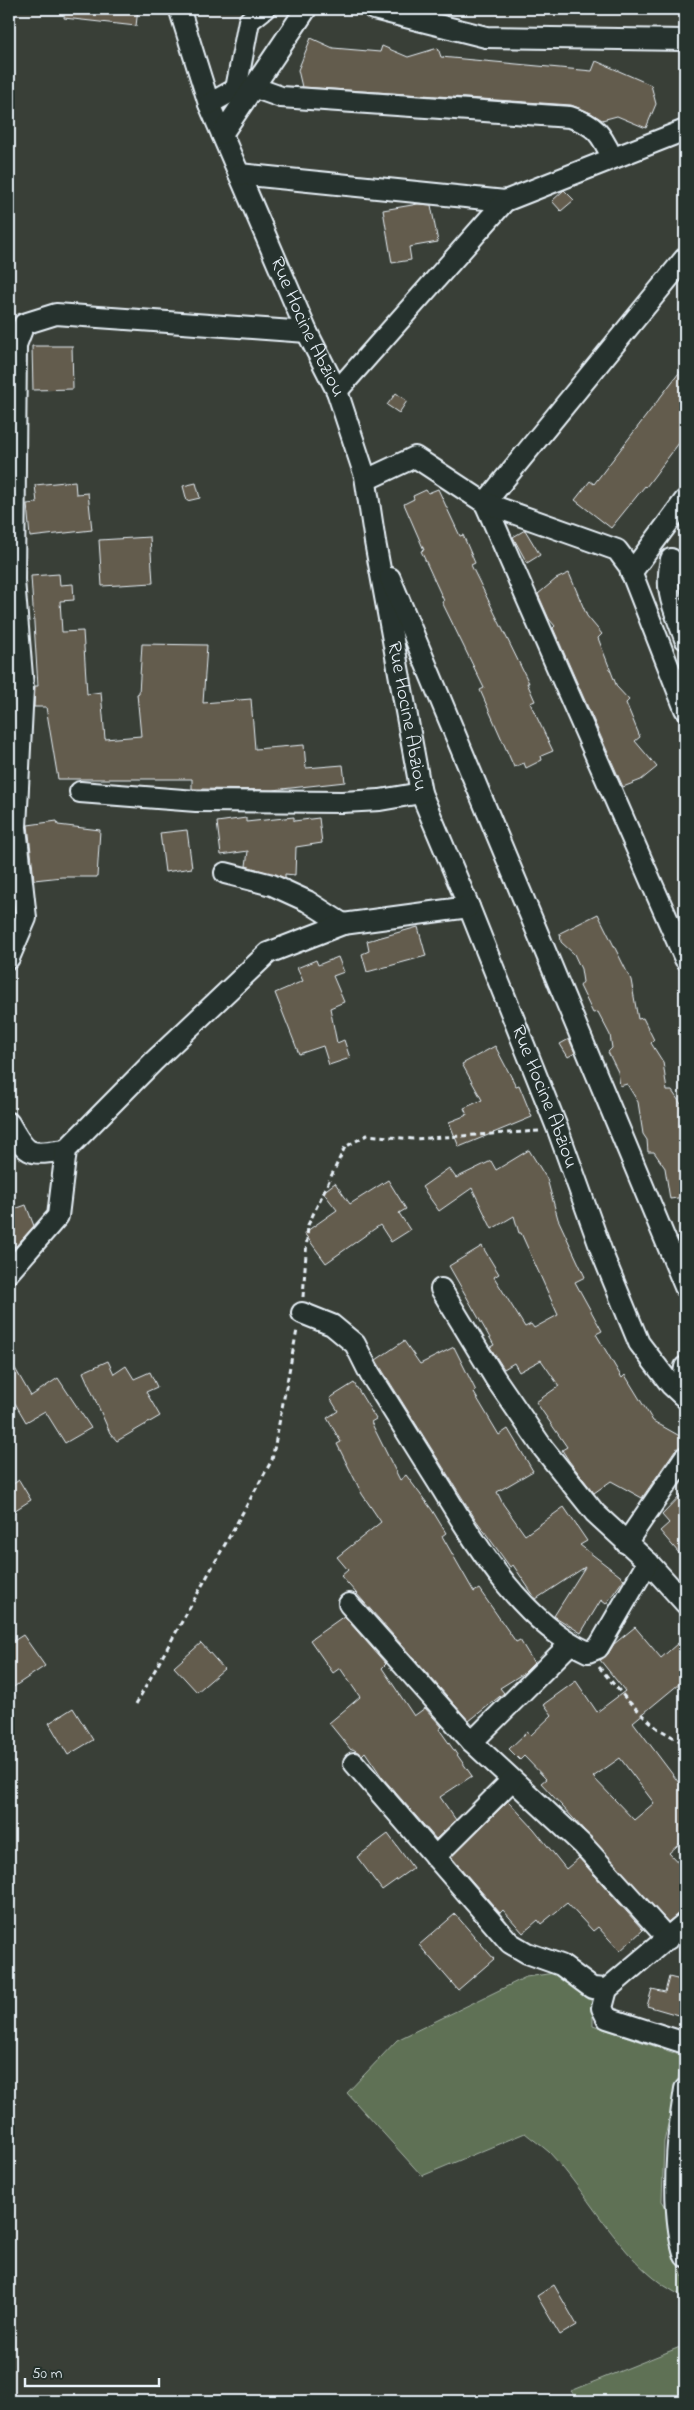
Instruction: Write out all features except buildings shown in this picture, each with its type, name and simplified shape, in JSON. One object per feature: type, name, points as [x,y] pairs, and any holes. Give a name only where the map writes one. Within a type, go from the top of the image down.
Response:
[{"type":"street","points":[[209,104],[236,89],[249,20],[263,9]]},
{"type":"street","points":[[222,134],[306,9]]},
{"type":"street","points":[[374,9],[486,37],[685,40]]},
{"type":"street","name":"Rue Hocine Abziou","points":[[181,14],[209,104],[307,332],[337,392],[366,480],[375,542],[421,793],[469,907],[558,1130],[604,1258],[639,1343],[670,1385],[683,1396]]},
{"type":"street","points":[[253,87],[282,97],[570,117],[586,122],[601,133],[612,158]]},
{"type":"street","points":[[337,392],[505,201],[685,130]]},
{"type":"street","points":[[238,174],[505,201]]},
{"type":"street","points":[[485,503],[685,258]]},
{"type":"street","points":[[9,958],[26,918],[16,827],[23,688],[14,580],[16,345],[24,324],[56,314],[307,332]]},
{"type":"street","points":[[366,480],[415,457],[485,503],[617,550],[632,573],[685,709]]},
{"type":"street","points":[[632,573],[685,500]]},
{"type":"street","points":[[485,503],[685,959]]},
{"type":"street","points":[[375,542],[685,1287]]},
{"type":"street","points":[[671,559],[667,578],[669,596],[685,639]]},
{"type":"street","points":[[80,792],[196,801],[342,802],[380,800],[421,793]]},
{"type":"street","points":[[225,873],[272,885],[306,901],[343,924]]},
{"type":"street","points":[[9,1123],[22,1147],[34,1154],[66,1150],[154,1062],[268,953],[343,924],[469,907]]},
{"type":"street","points":[[9,1272],[58,1216],[66,1150]]},
{"type":"street","points":[[441,1289],[495,1378],[543,1448],[595,1512],[648,1562],[685,1603]]},
{"type":"street","points":[[302,1313],[332,1324],[356,1344],[370,1374],[487,1560],[528,1608],[570,1644],[588,1652],[598,1648],[648,1562]]},
{"type":"street","points":[[683,1396],[685,1367]]},
{"type":"street","points":[[626,1543],[685,1457]]},
{"type":"street","points":[[349,1604],[472,1742],[583,1845],[668,1939]]},
{"type":"street","points":[[472,1742],[570,1644]]},
{"type":"street","points":[[354,1763],[510,1943],[527,1953],[561,1965],[592,1988],[607,1989]]},
{"type":"street","points":[[435,1858],[512,1780]]},
{"type":"street","points":[[685,1923],[607,1989],[602,2008],[607,2018],[685,2043]]},
{"type":"street","points":[[685,2089],[678,2161],[678,2223],[685,2256]]},
{"type":"path","points":[[136,1704],[272,1460],[294,1342],[302,1313],[308,1224],[345,1147],[366,1135],[413,1139],[558,1130]]},
{"type":"path","points":[[588,1652],[628,1701],[657,1728],[685,1744]]},
{"type":"green space","points":[[555,1973],[593,2002],[593,2025],[683,2056],[664,2142],[662,2201],[669,2212],[676,2259],[685,2283],[685,2297],[664,2285],[627,2252],[565,2170],[549,2152],[525,2133],[422,2176],[347,2093],[397,2040],[526,1977]]},
{"type":"green space","points":[[685,2345],[685,2401],[579,2401],[571,2391]]}]
